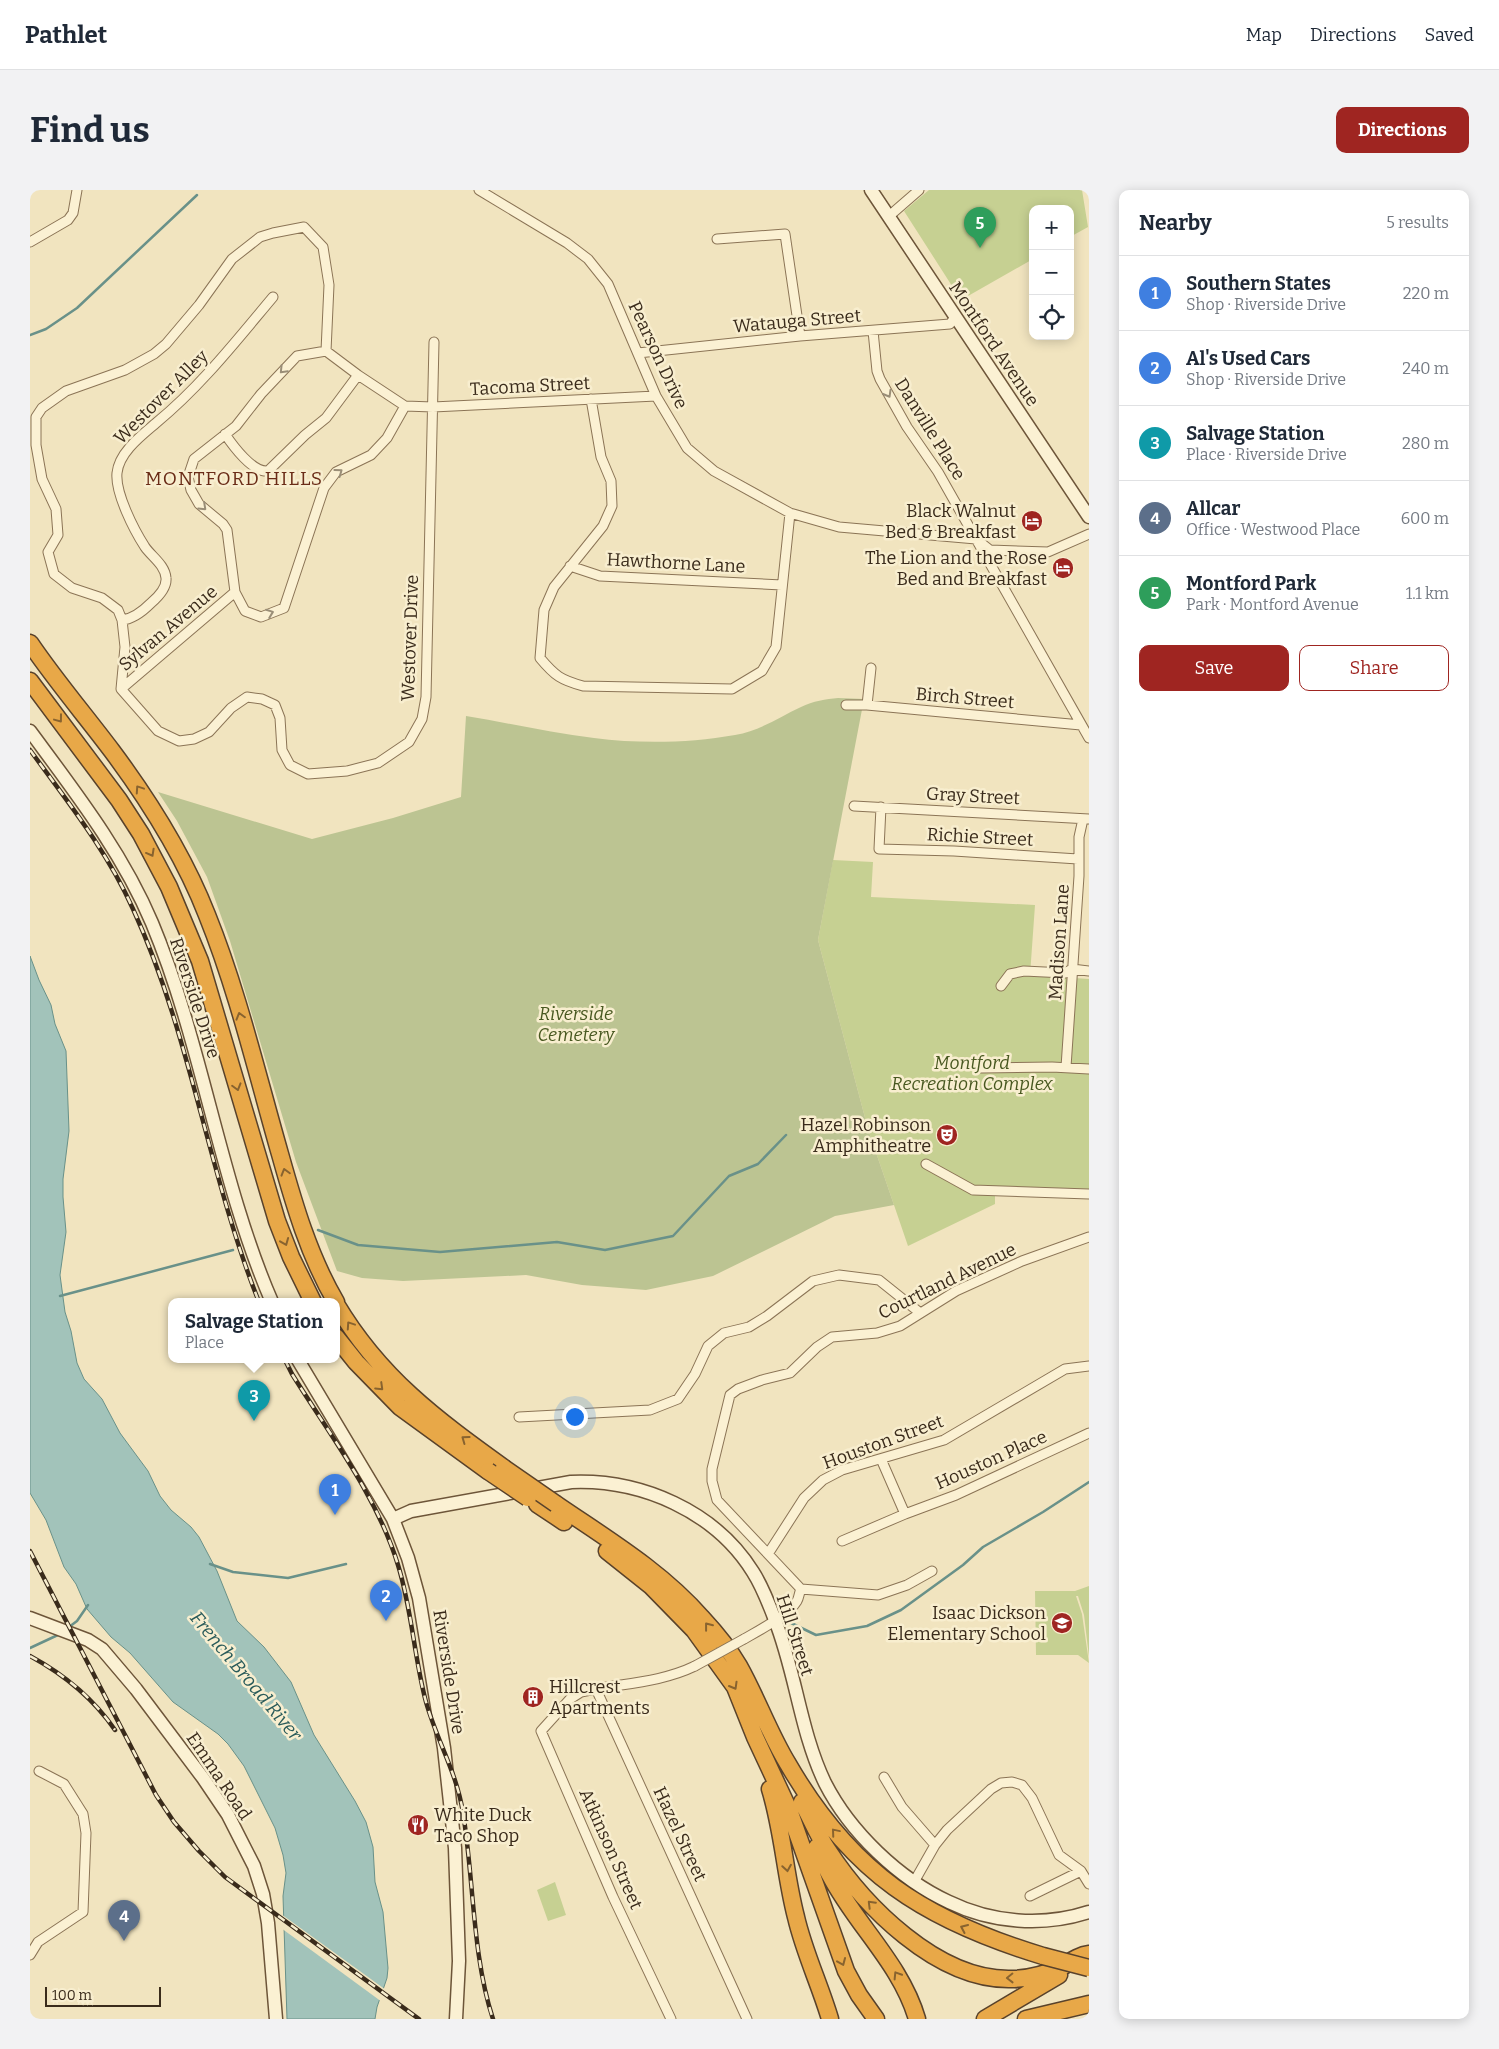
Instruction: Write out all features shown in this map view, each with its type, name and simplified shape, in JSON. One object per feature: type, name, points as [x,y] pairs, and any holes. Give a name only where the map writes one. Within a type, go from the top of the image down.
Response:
[{"type":"highway","points":[[30,643],[139,789],[160,820],[191,878],[207,915],[231,982],[299,1219],[322,1277],[333,1298]]},
{"type":"highway","points":[[30,681],[119,800],[141,834],[169,887],[200,961],[277,1221],[291,1257],[312,1298]]},
{"type":"highway","points":[[340,1310],[368,1350],[409,1395],[538,1504],[611,1554],[644,1580],[694,1630],[735,1687],[755,1737],[789,1810],[846,1971],[859,1996],[876,2019]]},
{"type":"highway","points":[[340,1343],[361,1368],[400,1407],[496,1470],[556,1504],[639,1561],[702,1617],[738,1664],[787,1763],[814,1806],[835,1833],[881,1878],[932,1912],[953,1923],[984,1936],[1043,1956],[1089,1968]]},
{"type":"highway","points":[[755,1737],[755,1748],[768,1782],[779,1821],[795,1914],[802,1941],[830,2019]]},
{"type":"highway","points":[[787,1763],[798,1804],[830,1876],[900,1979],[917,2019]]},
{"type":"highway","points":[[796,1795],[803,1803],[827,1848],[855,1888],[891,1923],[933,1954],[974,1973],[992,1978],[1010,1979],[1044,1974],[1089,1954]]},
{"type":"highway","points":[[986,2019],[1089,1958]]},
{"type":"highway","points":[[1026,2019],[1089,2004]]},
{"type":"main road","name":"Montford Avenue","points":[[871,190],[1089,518]]},
{"type":"main road","name":"Riverside Drive","points":[[30,731],[118,857],[151,922],[184,1014],[244,1229],[270,1298]]},
{"type":"main road","name":"Riverside Drive","points":[[300,1363],[393,1519],[408,1558],[419,1598],[444,1748],[458,1886],[459,1961],[456,2019]]},
{"type":"main road","name":"Hill Street","points":[[393,1519],[411,1511],[571,1482],[592,1481],[612,1483],[658,1496],[690,1511],[709,1524],[735,1550],[753,1572],[776,1620],[803,1725],[826,1784],[865,1839],[914,1882],[954,1904],[980,1915],[1014,1920],[1059,1920],[1089,1912]]},
{"type":"main road","name":"Emma Road","points":[[30,1618],[99,1646],[112,1659],[203,1778],[228,1815],[254,1866],[263,1894],[268,1923],[276,2019]]},
{"type":"street","points":[[30,242],[68,220],[73,213],[77,190]]},
{"type":"street","name":"Pearson Drive","points":[[479,190],[567,243],[588,259],[608,284],[656,396],[687,448],[714,471],[790,513],[839,527],[976,539]]},
{"type":"street","points":[[888,217],[919,190]]},
{"type":"street","points":[[122,689],[125,647],[122,620],[118,610],[110,603],[72,588],[54,574],[48,552],[58,535],[56,509],[42,479],[36,445],[36,417],[42,408],[66,391],[125,370],[154,354],[166,344],[194,311],[232,259],[260,237],[273,233],[304,227],[323,247],[329,285],[326,351]]},
{"type":"street","points":[[717,239],[785,234],[800,336]]},
{"type":"street","name":"Westover Alley","points":[[122,620],[133,616],[152,603],[165,587],[166,577],[160,564],[145,547],[122,500],[117,478],[120,463],[132,445],[181,402],[222,359],[273,297]]},
{"type":"street","name":"Watauga Street","points":[[638,353],[800,336],[950,324],[955,317]]},
{"type":"street","name":"Danville Place","points":[[873,331],[877,371],[880,379],[908,427],[938,472],[976,539]]},
{"type":"street","name":"Westover Drive","points":[[122,689],[158,731],[179,741],[194,739],[209,732],[231,708],[247,698],[262,699],[274,705],[280,718],[282,750],[290,765],[308,774],[347,771],[378,763],[409,742],[422,719],[426,697],[434,342]]},
{"type":"street","points":[[326,351],[358,375],[405,406],[387,438],[371,455],[336,472],[324,488],[284,608],[261,616],[244,611],[235,592],[227,530],[223,524],[199,504],[191,490],[188,477],[194,459],[236,426],[261,394],[297,356],[326,351]]},
{"type":"street","points":[[225,434],[232,445],[257,469],[268,471],[305,435],[326,418],[358,375]]},
{"type":"street","name":"Tacoma Street","points":[[405,406],[433,407],[656,396]]},
{"type":"street","points":[[591,399],[601,457],[611,481],[612,506],[603,526],[554,587],[544,610],[540,658],[555,676],[583,686],[732,689],[762,671],[776,647],[790,513]]},
{"type":"street","points":[[976,539],[990,550],[1048,552],[1089,534]]},
{"type":"street","points":[[976,539],[1089,738]]},
{"type":"street","name":"Hawthorne Lane","points":[[570,566],[600,576],[782,585]]},
{"type":"street","name":"Sylvan Avenue","points":[[122,689],[235,592]]},
{"type":"street","points":[[867,705],[871,668]]},
{"type":"street","name":"Birch Street","points":[[846,705],[867,705],[1081,725]]},
{"type":"street","name":"Gray Street","points":[[854,806],[1086,819]]},
{"type":"street","name":"Richie Street","points":[[881,807],[879,849],[954,851],[1078,860]]},
{"type":"street","name":"Madison Lane","points":[[1066,1067],[1079,876],[1079,838],[1086,819]]},
{"type":"street","points":[[1001,986],[1010,974],[1024,971],[1065,973],[1072,969],[1089,971]]},
{"type":"street","points":[[981,1068],[1066,1067],[1089,1069]]},
{"type":"street","points":[[926,1164],[973,1190],[1089,1194]]},
{"type":"street","name":"Courtland Avenue","points":[[800,1589],[717,1500],[712,1481],[712,1469],[730,1395],[738,1389],[762,1380],[790,1373],[817,1347],[832,1337],[877,1333],[900,1326],[919,1312],[956,1291],[1022,1261],[1089,1237]]},
{"type":"street","points":[[519,1417],[650,1410],[678,1399],[695,1374],[708,1346],[724,1333],[749,1327],[767,1316],[813,1281],[839,1275],[879,1280],[919,1312]]},
{"type":"street","name":"Houston Street","points":[[768,1554],[804,1498],[823,1480],[842,1470],[944,1440],[1065,1369],[1089,1366]]},
{"type":"street","name":"Houston Place","points":[[842,1541],[956,1495],[1089,1433]]},
{"type":"street","points":[[881,1459],[905,1514]]},
{"type":"street","points":[[596,1689],[677,1675],[776,1620],[797,1602],[800,1589],[878,1595],[907,1585],[932,1571]]},
{"type":"street","name":"Atkinson Street","points":[[596,1689],[581,1692],[570,1699],[541,1731],[614,1897],[671,2019]]},
{"type":"street","name":"Hazel Street","points":[[596,1689],[747,2019]]},
{"type":"street","points":[[30,1955],[38,1942],[83,1912],[86,1833],[84,1814],[64,1784],[39,1771]]},
{"type":"street","points":[[884,1777],[902,1807],[936,1845]]},
{"type":"street","points":[[914,1882],[947,1830],[990,1789],[1001,1783],[1012,1782],[1022,1785],[1032,1798],[1059,1856],[1081,1871],[1089,1884]]},
{"type":"street","points":[[1030,1896],[1081,1871]]},
{"type":"green space","points":[[929,190],[1082,190],[1088,227],[1074,235],[1074,205],[1029,205],[1029,261],[961,300],[904,211]]},
{"type":"green space","name":"Riverside Cemetery","points":[[838,698],[864,699],[818,940],[868,1129],[894,1205],[835,1216],[713,1276],[646,1290],[582,1285],[526,1275],[403,1281],[362,1278],[337,1271],[296,1162],[230,941],[207,877],[177,821],[158,792],[312,839],[393,818],[461,797],[466,716],[594,738],[665,742],[718,738],[744,733],[761,727],[810,703]]},
{"type":"green space","name":"Montford Recreation Complex","points":[[833,860],[873,862],[871,897],[1035,905],[1030,975],[1089,979],[1089,1189],[995,1186],[995,1204],[908,1246],[868,1129],[818,940]]},
{"type":"green space","name":"Isaac Dickson Elementary School","points":[[1089,1586],[1089,1657],[1084,1615],[1078,1596],[1076,1596],[1082,1614],[1089,1663],[1078,1655],[1036,1655],[1035,1591],[1075,1591]]},
{"type":"green space","points":[[555,1882],[566,1915],[548,1921],[537,1890]]},
{"type":"water","name":"French Broad River","points":[[30,956],[51,1005],[55,1024],[66,1051],[69,1131],[63,1179],[66,1232],[60,1275],[65,1312],[77,1363],[84,1379],[102,1399],[120,1433],[148,1471],[160,1496],[171,1510],[191,1527],[199,1537],[217,1571],[237,1621],[264,1647],[291,1682],[314,1735],[366,1822],[373,1847],[375,1882],[383,1912],[388,1968],[387,1978],[375,2019],[287,2019],[283,1896],[286,1873],[275,1828],[244,1766],[228,1744],[218,1734],[173,1702],[130,1653],[111,1637],[87,1609],[76,1584],[64,1567],[46,1520],[30,1493]]},
{"type":"pier","points":[[281,1914],[386,1990],[382,2002],[281,1928]]},
{"type":"waterway","points":[[30,335],[46,329],[77,308],[197,195]]},
{"type":"waterway","points":[[318,1230],[358,1245],[440,1252],[557,1242],[605,1250],[673,1236],[729,1176],[758,1164],[786,1135]]},
{"type":"waterway","points":[[60,1296],[233,1250]]},
{"type":"waterway","points":[[785,1620],[816,1635],[867,1626],[901,1610],[963,1565],[983,1547],[1043,1512],[1089,1482]]},
{"type":"waterway","points":[[210,1564],[233,1572],[288,1578],[346,1564]]},
{"type":"waterway","points":[[69,1627],[77,1621],[88,1605]]},
{"type":"waterway","points":[[30,1648],[60,1634]]},
{"type":"railway","points":[[30,750],[86,827],[111,867],[133,909],[153,957],[185,1055],[241,1254],[258,1298]]},
{"type":"railway","points":[[286,1363],[365,1490],[389,1539],[398,1565],[407,1599],[426,1702],[460,1798],[467,1838],[477,1943],[486,1995],[493,2019]]},
{"type":"railway","points":[[30,1551],[156,1795],[174,1822],[225,1877],[419,2019]]},
{"type":"railway","points":[[30,1656],[55,1671],[77,1688],[115,1730]]},
{"type":"place","name":"Montford Park","points":[[980,248]]},
{"type":"place","name":"Black Walnut Bed & Breakfast","points":[[1032,521]]},
{"type":"place","name":"The Lion and the Rose Bed and Breakfast","points":[[1063,568]]},
{"type":"place","name":"Hazel Robinson Amphitheatre","points":[[947,1135]]},
{"type":"place","name":"Salvage Station","points":[[254,1421]]},
{"type":"place","name":"Southern States","points":[[335,1515]]},
{"type":"place","name":"Al's Used Cars","points":[[386,1621]]},
{"type":"place","name":"Isaac Dickson Elementary School","points":[[1062,1623]]},
{"type":"place","name":"Hillcrest Apartments","points":[[533,1697]]},
{"type":"place","name":"White Duck Taco Shop","points":[[418,1825]]},
{"type":"place","name":"Allcar","points":[[124,1941]]},
{"type":"district","name":"MONTFORD HILLS","points":[[234,478]]}]
